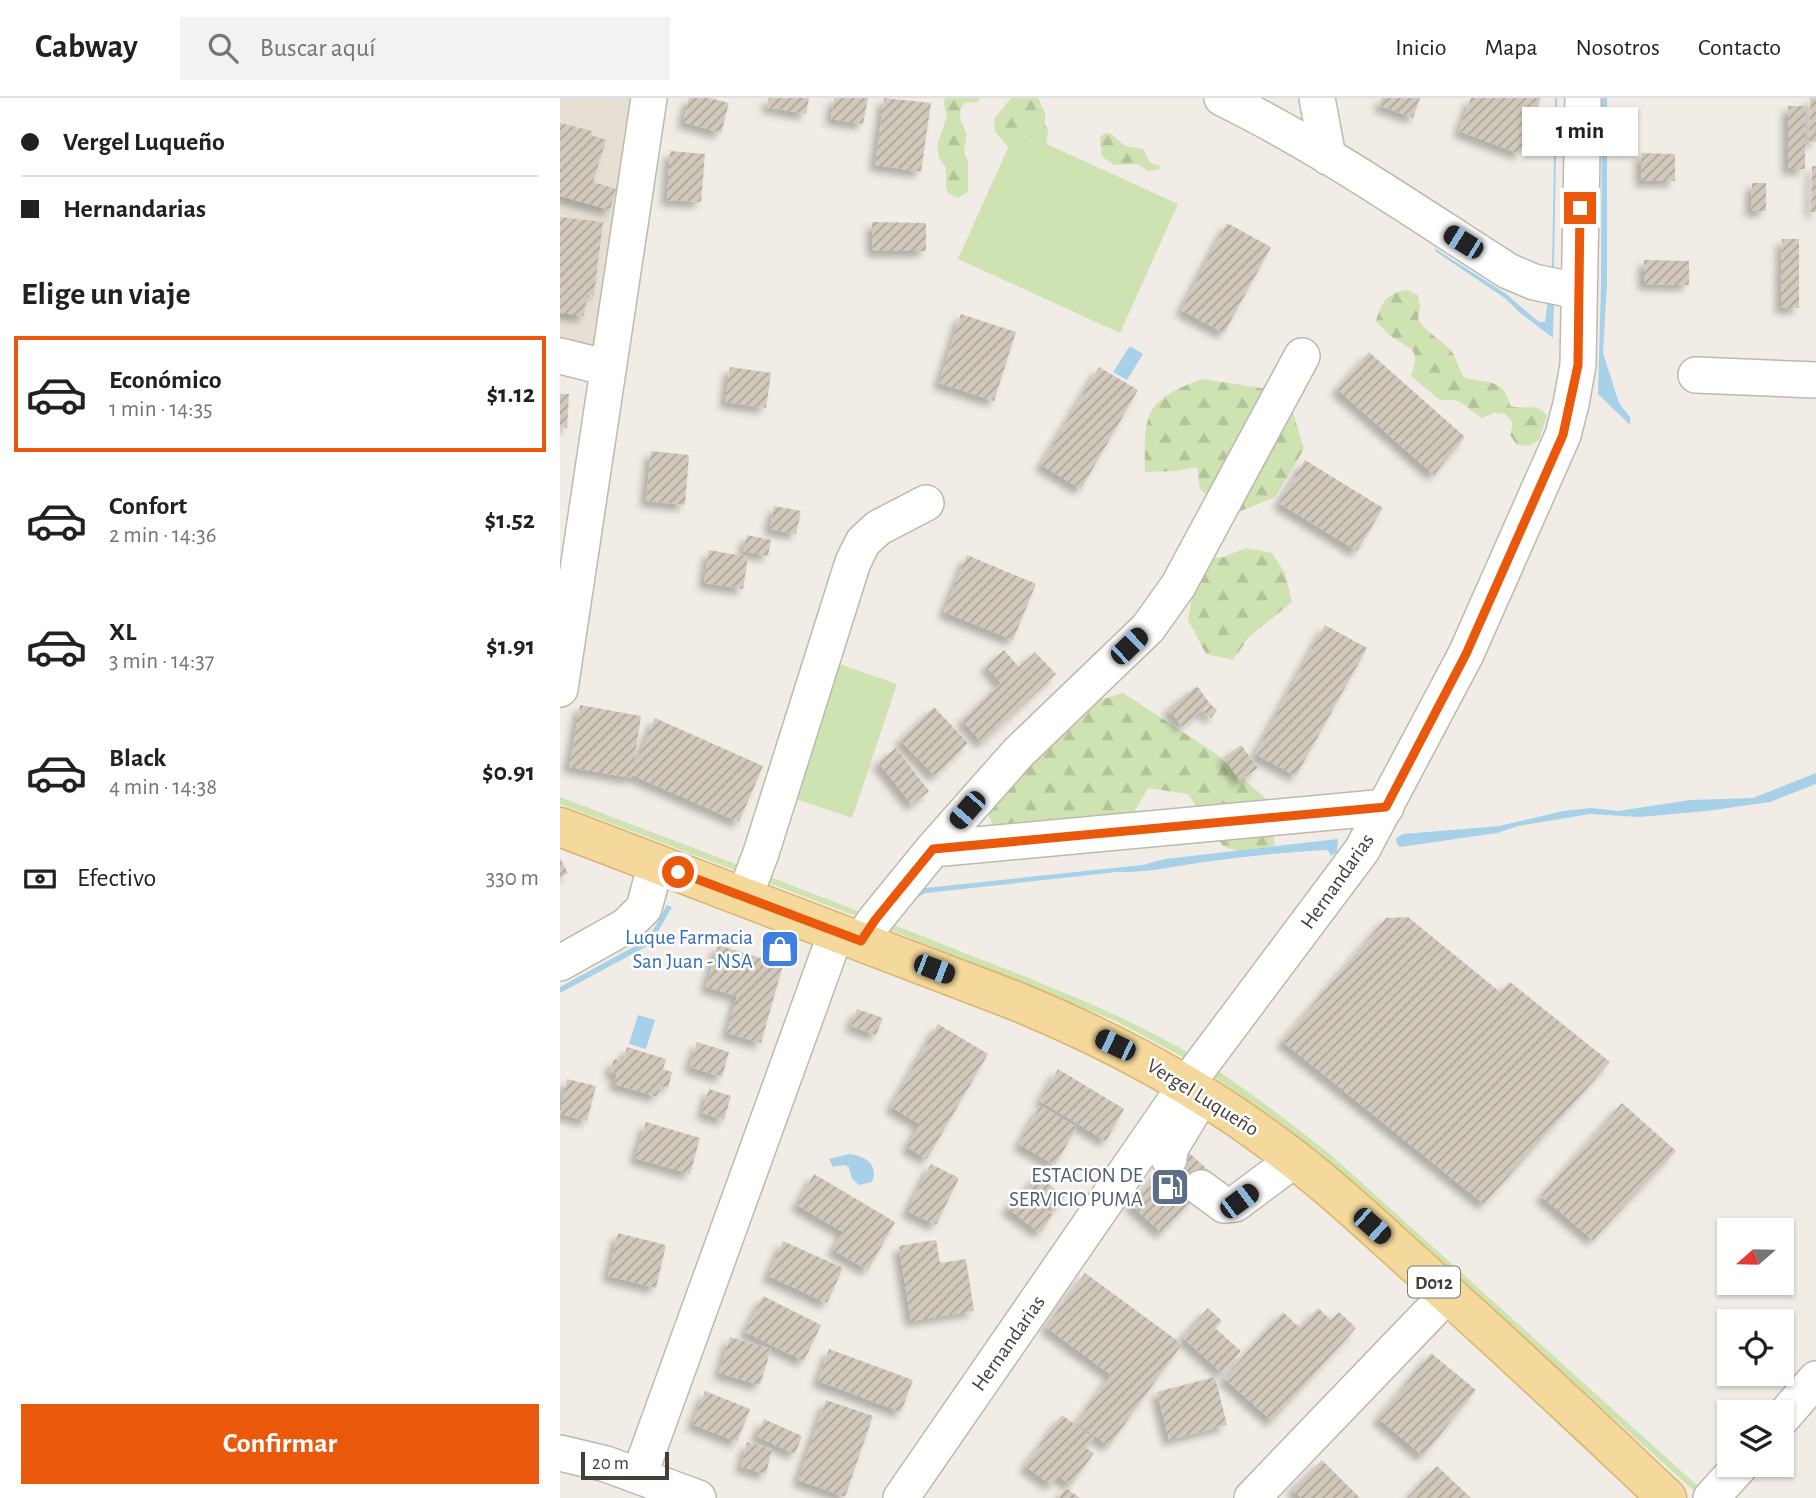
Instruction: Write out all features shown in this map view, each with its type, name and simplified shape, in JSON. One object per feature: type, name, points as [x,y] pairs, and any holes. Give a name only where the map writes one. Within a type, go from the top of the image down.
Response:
[{"type":"main road","name":"Vergel Luqueño","points":[[560,827],[1073,1024],[1136,1055],[1194,1090],[1270,1140],[1294,1160],[1448,1294],[1667,1498]]},
{"type":"street","points":[[560,689],[649,98]]},
{"type":"street","points":[[1222,98],[1328,157],[1508,271],[1534,282],[1578,291]]},
{"type":"street","points":[[1317,98],[1328,157]]},
{"type":"street","name":"Hernandarias","points":[[901,1498],[1194,1090],[1362,850],[1466,654],[1563,435],[1578,365],[1583,98]]},
{"type":"street","points":[[560,356],[608,368]]},
{"type":"street","points":[[639,1476],[849,937],[875,920],[933,849],[1018,753],[1148,628],[1178,586],[1301,356]]},
{"type":"street","points":[[1696,375],[1816,380]]},
{"type":"street","points":[[744,898],[761,853],[853,562],[863,542],[878,528],[926,503]]},
{"type":"street","points":[[933,849],[1386,807]]},
{"type":"street","points":[[560,962],[626,926],[645,908],[656,863]]},
{"type":"street","points":[[1169,1159],[1194,1090]]},
{"type":"street","points":[[1201,1188],[1224,1205],[1235,1203],[1294,1160]]},
{"type":"street","points":[[1252,1498],[1448,1294]]},
{"type":"street","points":[[1794,1404],[1816,1379]]},
{"type":"street","points":[[560,1453],[606,1464],[698,1498]]},
{"type":"street","points":[[1712,1498],[1730,1477]]},
{"type":"shaded area","points":[[560,98],[653,98],[612,359],[560,343]]},
{"type":"green space","points":[[945,98],[981,98],[961,107],[960,119],[967,134],[964,151],[968,162],[968,192],[958,198],[948,193],[946,168],[939,158],[937,145],[947,116]]},
{"type":"green space","points":[[1011,98],[1038,98],[1045,113],[1048,130],[1046,147],[1012,151],[995,132],[994,119]]},
{"type":"green space","points":[[1016,130],[1178,204],[1120,333],[958,259]]},
{"type":"green space","points":[[1105,133],[1111,134],[1125,146],[1144,149],[1149,160],[1159,165],[1160,169],[1148,171],[1138,164],[1114,165],[1101,153],[1100,137]]},
{"type":"green space","points":[[1407,290],[1418,295],[1418,319],[1452,352],[1465,378],[1500,387],[1508,397],[1510,406],[1535,408],[1544,412],[1547,416],[1539,440],[1529,446],[1517,445],[1510,435],[1513,423],[1505,414],[1494,413],[1482,418],[1459,401],[1440,400],[1411,376],[1415,360],[1413,351],[1376,321],[1380,309],[1390,296]]},
{"type":"green space","points":[[1202,379],[1287,392],[1304,449],[1275,497],[1241,511],[1217,506],[1200,489],[1197,467],[1145,472],[1145,436],[1151,412],[1168,394]]},
{"type":"green space","points":[[1246,548],[1272,553],[1285,573],[1292,602],[1249,637],[1233,660],[1206,654],[1188,620],[1194,585],[1205,560],[1223,557]]},
{"type":"green space","points":[[836,663],[897,684],[852,818],[790,797]]},
{"type":"green space","points":[[1123,693],[1215,753],[1265,798],[1275,845],[1251,856],[1223,846],[1188,794],[1148,788],[1135,811],[998,835],[976,789],[1087,704]]},
{"type":"green space","points":[[560,797],[1055,989],[1150,1032],[1220,1072],[1331,1155],[1711,1498],[1702,1498],[1327,1160],[1275,1119],[1194,1063],[1116,1021],[853,915],[560,804]]},
{"type":"water","points":[[1555,98],[1557,98],[1552,267]]},
{"type":"water","points":[[1602,98],[1607,98],[1607,284],[1603,353],[1619,403],[1630,417],[1630,425],[1598,394]]},
{"type":"water","points":[[1434,248],[1505,293],[1539,322],[1545,322],[1548,300],[1554,301],[1553,338],[1506,299]]},
{"type":"water","points":[[1130,346],[1143,354],[1127,380],[1113,372]]},
{"type":"water","points":[[1816,773],[1816,784],[1770,802],[1639,817],[1590,814],[1518,826],[1497,833],[1400,847],[1396,838],[1403,834],[1499,826],[1563,811],[1591,808],[1618,811],[1690,800],[1753,798]]},
{"type":"water","points":[[1338,839],[1337,852],[1331,856],[1328,850],[1279,853],[1148,871],[926,893],[919,896],[901,915],[918,890],[925,888],[1142,865],[1165,859]]},
{"type":"water","points":[[667,905],[672,907],[651,944],[560,993],[560,987],[648,939]]},
{"type":"water","points":[[638,1015],[655,1020],[646,1049],[629,1044]]},
{"type":"water","points":[[849,1154],[869,1162],[874,1171],[872,1182],[859,1185],[852,1179],[849,1167],[833,1167],[829,1159]]},
{"type":"building","points":[[689,98],[710,98],[729,103],[721,133],[683,122]]},
{"type":"building","points":[[769,98],[809,98],[806,114],[767,107]]},
{"type":"building","points":[[834,98],[868,98],[863,124],[831,119]]},
{"type":"building","points":[[884,98],[931,103],[921,172],[875,165]]},
{"type":"building","points":[[1382,98],[1420,98],[1413,118],[1379,105]]},
{"type":"building","points":[[1471,98],[1541,98],[1520,154],[1459,131]]},
{"type":"building","points":[[1810,98],[1816,98],[1816,142],[1809,142]]},
{"type":"building","points":[[1788,106],[1805,106],[1805,169],[1788,169]]},
{"type":"building","points":[[560,123],[592,131],[591,135],[606,140],[593,182],[616,189],[610,210],[560,196]]},
{"type":"building","points":[[670,151],[705,154],[701,202],[667,200]]},
{"type":"building","points":[[1641,153],[1675,154],[1675,181],[1641,181]]},
{"type":"building","points":[[1812,166],[1816,166],[1816,212],[1811,212]]},
{"type":"building","points":[[1752,183],[1766,183],[1766,211],[1751,211]]},
{"type":"building","points":[[560,217],[603,222],[594,295],[587,295],[584,316],[560,313]]},
{"type":"building","points":[[872,222],[926,223],[926,251],[873,251]]},
{"type":"building","points":[[1227,223],[1271,247],[1224,333],[1181,310]]},
{"type":"building","points":[[1782,239],[1799,239],[1799,308],[1781,308]]},
{"type":"building","points":[[1644,260],[1689,261],[1689,285],[1644,284]]},
{"type":"building","points":[[961,314],[1016,332],[994,401],[939,383]]},
{"type":"building","points":[[1369,352],[1465,437],[1434,475],[1337,389]]},
{"type":"building","points":[[730,367],[771,373],[766,408],[725,402]]},
{"type":"building","points":[[1099,367],[1138,390],[1081,489],[1041,465]]},
{"type":"building","points":[[560,394],[569,394],[567,428],[560,427]]},
{"type":"building","points":[[651,451],[689,455],[685,505],[646,501]]},
{"type":"building","points":[[1305,460],[1383,508],[1357,551],[1279,503]]},
{"type":"building","points":[[774,506],[801,511],[796,534],[770,529]]},
{"type":"building","points":[[747,535],[771,540],[768,556],[743,551]]},
{"type":"building","points":[[709,550],[748,557],[743,589],[704,583]]},
{"type":"building","points":[[967,555],[1036,584],[1013,640],[944,612]]},
{"type":"building","points":[[1325,625],[1367,648],[1296,776],[1255,754]]},
{"type":"building","points":[[1004,650],[1019,667],[1035,652],[1056,674],[982,743],[962,720],[1001,683],[986,666]]},
{"type":"building","points":[[1197,686],[1210,704],[1182,726],[1168,709]]},
{"type":"building","points":[[1210,704],[1217,710],[1211,718],[1203,712]]},
{"type":"building","points":[[580,705],[641,716],[633,769],[655,718],[763,766],[739,822],[632,775],[631,778],[569,767]]},
{"type":"building","points":[[934,707],[968,743],[935,776],[900,740]]},
{"type":"building","points":[[1241,745],[1258,768],[1240,781],[1224,758]]},
{"type":"building","points":[[896,748],[929,791],[912,805],[878,762]]},
{"type":"building","points":[[560,858],[568,873],[560,878]]},
{"type":"building","points":[[1408,917],[1500,992],[1510,982],[1610,1062],[1484,1204],[1282,1041],[1386,918]]},
{"type":"building","points":[[718,945],[783,965],[761,1043],[727,1033],[737,996],[706,987]]},
{"type":"building","points":[[857,1009],[883,1018],[876,1035],[851,1026]]},
{"type":"building","points":[[938,1024],[988,1054],[927,1159],[907,1147],[920,1124],[891,1107]]},
{"type":"building","points":[[697,1042],[729,1052],[722,1077],[690,1067]]},
{"type":"building","points":[[627,1047],[666,1059],[663,1069],[672,1072],[668,1088],[661,1086],[657,1097],[614,1084],[617,1074],[610,1072],[614,1059],[623,1061]]},
{"type":"building","points":[[1058,1069],[1124,1109],[1106,1141],[1040,1101]]},
{"type":"building","points":[[567,1079],[596,1086],[587,1121],[560,1114]]},
{"type":"building","points":[[709,1089],[731,1096],[724,1120],[702,1113]]},
{"type":"building","points":[[1622,1103],[1676,1151],[1593,1240],[1541,1196]]},
{"type":"building","points":[[1040,1106],[1077,1127],[1055,1165],[1019,1144]]},
{"type":"building","points":[[646,1122],[700,1138],[690,1174],[635,1158]]},
{"type":"building","points":[[1181,1146],[1214,1175],[1162,1233],[1130,1204]]},
{"type":"building","points":[[931,1164],[959,1178],[936,1225],[907,1211]]},
{"type":"building","points":[[814,1174],[895,1222],[868,1270],[833,1250],[843,1232],[797,1205]]},
{"type":"building","points":[[1037,1175],[1065,1197],[1055,1210],[1027,1188]]},
{"type":"building","points":[[1020,1191],[1053,1215],[1040,1233],[1007,1208]]},
{"type":"building","points":[[618,1233],[666,1245],[656,1288],[608,1276]]},
{"type":"building","points":[[936,1240],[940,1263],[966,1259],[974,1311],[911,1321],[899,1246]]},
{"type":"building","points":[[783,1241],[843,1268],[827,1303],[768,1276]]},
{"type":"building","points":[[1085,1273],[1182,1344],[1109,1446],[1076,1423],[1111,1375],[1046,1327]]},
{"type":"building","points":[[763,1296],[821,1325],[804,1361],[745,1332]]},
{"type":"building","points":[[1208,1308],[1222,1321],[1215,1328],[1241,1351],[1222,1373],[1182,1337]]},
{"type":"building","points":[[1318,1308],[1331,1320],[1339,1312],[1356,1328],[1272,1421],[1224,1378],[1283,1312],[1300,1328]]},
{"type":"building","points":[[730,1337],[771,1349],[760,1385],[719,1373]]},
{"type":"building","points":[[829,1349],[913,1380],[901,1412],[818,1381]]},
{"type":"building","points":[[1431,1353],[1476,1390],[1423,1456],[1378,1418]]},
{"type":"building","points":[[1215,1377],[1227,1425],[1169,1440],[1157,1392]]},
{"type":"building","points":[[705,1391],[750,1409],[737,1442],[692,1424]]},
{"type":"building","points":[[826,1400],[873,1416],[845,1497],[798,1480]]},
{"type":"building","points":[[1062,1415],[1094,1438],[1086,1448],[1094,1453],[1071,1485],[1058,1476],[1051,1485],[1025,1466]]},
{"type":"building","points":[[764,1419],[802,1436],[795,1454],[756,1436]]},
{"type":"building","points":[[747,1442],[772,1449],[766,1474],[741,1467]]},
{"type":"building","points":[[1322,1460],[1360,1498],[1301,1498],[1292,1489]]},
{"type":"building","points":[[1437,1466],[1471,1498],[1407,1498]]},
{"type":"building","points":[[1066,1488],[1080,1498],[1059,1498]]},
{"type":"place","name":"Luque Farmacia San Juan - NSA","points":[[780,949]]},
{"type":"place","name":"ESTACION DE SERVICIO PUMA","points":[[1170,1187]]},
{"type":"route","points":[[678,872],[861,941],[933,849],[1386,807],[1466,654],[1563,435],[1578,365],[1580,208]]}]
